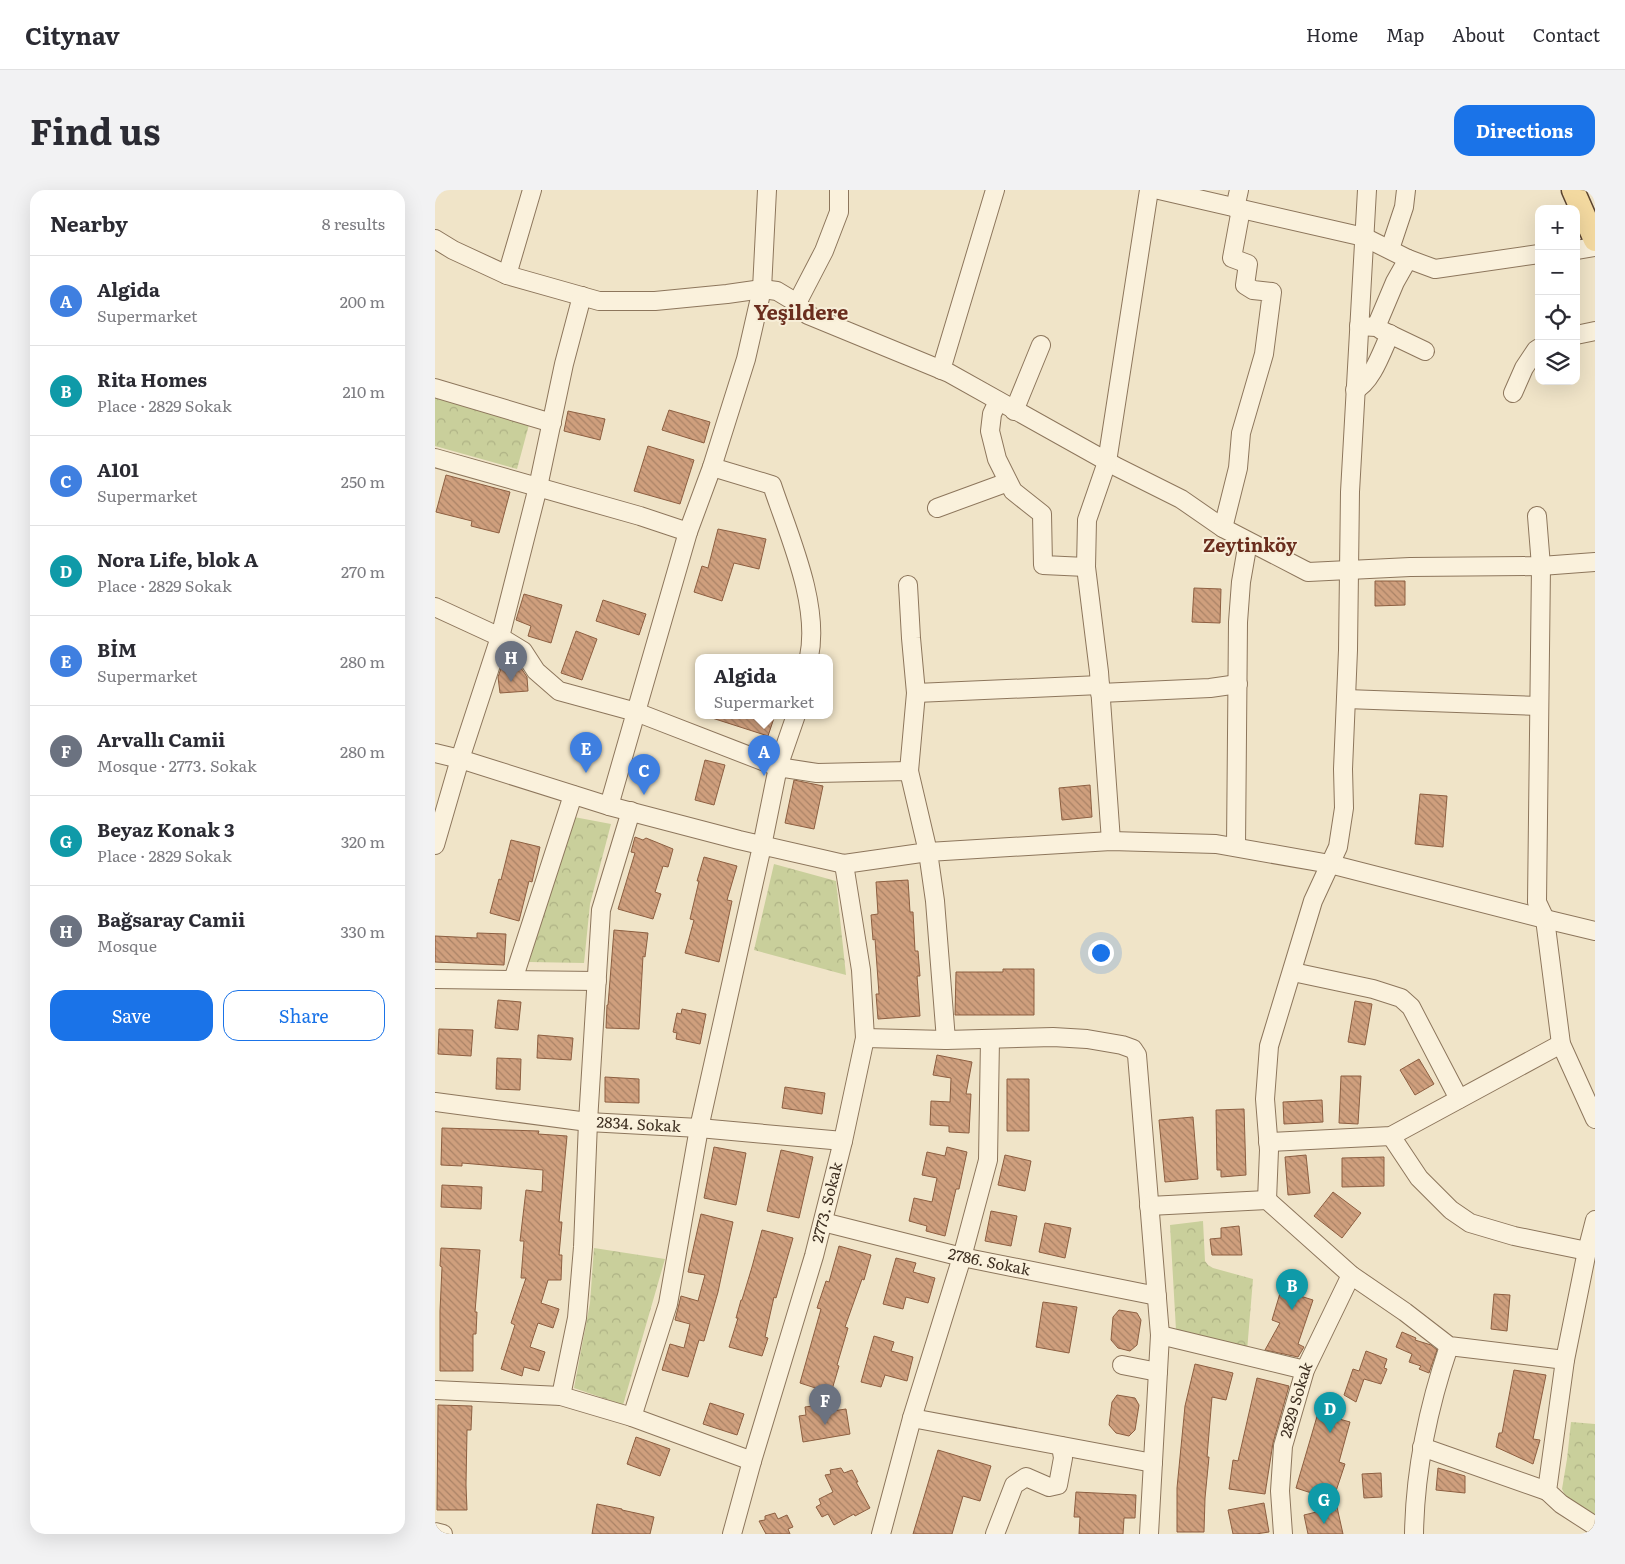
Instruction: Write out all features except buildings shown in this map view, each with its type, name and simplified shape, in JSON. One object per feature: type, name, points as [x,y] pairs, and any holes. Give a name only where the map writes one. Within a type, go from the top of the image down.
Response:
[{"type":"main road","points":[[1573,190],[1595,240]]},
{"type":"street","points":[[507,275],[532,190]]},
{"type":"street","points":[[609,806],[689,532],[746,359],[762,289],[767,190]]},
{"type":"street","points":[[797,303],[823,251],[839,212],[839,190]]},
{"type":"street","points":[[941,370],[955,329],[995,190]]},
{"type":"street","points":[[1111,841],[1100,689],[1087,567],[1087,520],[1107,462],[1149,190]]},
{"type":"street","points":[[1159,190],[1364,236],[1408,259],[1435,269],[1535,255]]},
{"type":"street","points":[[1223,528],[1238,468],[1241,433],[1264,354],[1272,292],[1253,290],[1245,285],[1248,264],[1231,258],[1239,190]]},
{"type":"street","points":[[1355,390],[1361,388],[1372,372],[1375,329],[1364,236],[1367,190]]},
{"type":"street","points":[[1390,249],[1404,207],[1407,190]]},
{"type":"street","points":[[435,240],[507,275],[599,301],[655,301],[762,289],[777,292],[797,303],[808,315],[941,370],[1107,462],[1181,499],[1223,528],[1308,572],[1410,567],[1541,566],[1595,562]]},
{"type":"street","points":[[1580,249],[1595,247]]},
{"type":"street","points":[[1267,1200],[1269,1142],[1265,1099],[1269,1046],[1313,901],[1338,847],[1345,808],[1343,769],[1350,492],[1355,390],[1375,329],[1395,282],[1408,259]]},
{"type":"street","points":[[435,845],[460,759],[500,637],[538,487],[564,364],[582,296]]},
{"type":"street","points":[[1375,329],[1425,351]]},
{"type":"street","points":[[1580,334],[1595,331]]},
{"type":"street","points":[[1014,411],[1041,345]]},
{"type":"street","points":[[1513,393],[1524,368],[1535,352]]},
{"type":"street","points":[[435,388],[552,423]]},
{"type":"street","points":[[998,402],[992,414],[990,431],[997,460],[1013,491],[1042,514],[1043,565],[1087,567]]},
{"type":"street","points":[[435,458],[641,516],[689,532]]},
{"type":"street","points":[[712,466],[772,485],[804,580],[811,622],[809,654]]},
{"type":"street","points":[[937,508],[1008,482]]},
{"type":"street","points":[[1537,516],[1541,566],[1537,902],[1545,920],[1561,1044],[1595,1119]]},
{"type":"street","points":[[1237,847],[1239,622],[1241,582],[1248,542]]},
{"type":"street","points":[[908,585],[916,693],[909,771],[928,852],[935,901],[946,1040]]},
{"type":"street","points":[[435,607],[500,637],[523,651],[536,671],[559,691],[636,712],[779,767],[817,773],[909,771]]},
{"type":"street","points":[[916,693],[1210,688],[1238,684]]},
{"type":"street","points":[[1346,699],[1539,706]]},
{"type":"street","points":[[632,1417],[668,1304],[699,1128],[779,767],[795,719]]},
{"type":"street","points":[[435,753],[631,812],[762,846],[844,864],[928,852],[1111,841],[1216,844],[1330,864],[1545,920],[1595,931]]},
{"type":"street","points":[[513,980],[573,795]]},
{"type":"street","points":[[561,1396],[577,1318],[583,1247],[588,1122],[601,910],[631,812]]},
{"type":"street","name":"2773. Sokak","points":[[732,1534],[823,1222],[843,1142],[865,1038],[861,970],[844,864]]},
{"type":"street","points":[[1293,972],[1373,989],[1401,998],[1411,1007],[1459,1099]]},
{"type":"street","points":[[435,979],[597,981]]},
{"type":"street","points":[[865,1038],[946,1040],[1053,1037],[1087,1039],[1122,1045],[1133,1049],[1137,1055],[1160,1335],[1149,1534]]},
{"type":"street","points":[[881,1534],[913,1418],[962,1257],[988,1160],[990,1039]]},
{"type":"street","points":[[1269,1142],[1391,1136],[1561,1044]]},
{"type":"street","name":"2834. Sokak","points":[[435,1102],[588,1122],[699,1128],[843,1142]]},
{"type":"street","points":[[1391,1136],[1419,1178],[1451,1210],[1470,1223],[1514,1236],[1587,1251]]},
{"type":"street","points":[[1149,1206],[1267,1200],[1351,1275],[1405,1312],[1449,1346],[1565,1360]]},
{"type":"street","points":[[1547,1491],[1565,1360],[1595,1220]]},
{"type":"street","name":"2786. Sokak","points":[[823,1222],[962,1257],[1157,1296]]},
{"type":"street","name":"2829 Sokak","points":[[1283,1534],[1280,1491],[1283,1446],[1305,1370],[1351,1275]]},
{"type":"street","points":[[1160,1335],[1305,1370]]},
{"type":"street","points":[[1415,1534],[1415,1514],[1425,1426],[1449,1346]]},
{"type":"street","points":[[1122,1365],[1158,1372]]},
{"type":"street","points":[[435,1390],[561,1396],[632,1417],[752,1462]]},
{"type":"street","points":[[913,1418],[1153,1463]]},
{"type":"street","points":[[995,1534],[1014,1485],[1026,1477],[1049,1487],[1058,1486],[1063,1458],[1061,1446]]},
{"type":"street","points":[[1422,1448],[1547,1491],[1561,1504],[1595,1526]]},
{"type":"street","points":[[435,1532],[443,1534]]},
{"type":"green space","points":[[435,394],[530,421],[517,469],[435,446]]},
{"type":"green space","points":[[574,817],[611,824],[590,904],[584,963],[529,962]]},
{"type":"green space","points":[[774,864],[836,881],[846,975],[754,950]]},
{"type":"green space","points":[[1203,1221],[1205,1261],[1208,1265],[1253,1279],[1247,1351],[1179,1334],[1176,1330],[1170,1225]]},
{"type":"green space","points":[[594,1248],[665,1259],[623,1405],[574,1388],[590,1303]]},
{"type":"green space","points":[[1571,1422],[1595,1424],[1595,1517],[1570,1500],[1562,1489]]},
{"type":"place","name":"Bağsaray Camii","points":[[511,682]]},
{"type":"place","name":"BİM","points":[[586,773]]},
{"type":"place","name":"Algida","points":[[764,776]]},
{"type":"place","name":"A101","points":[[644,795]]},
{"type":"place","name":"Rita Homes","points":[[1292,1310]]},
{"type":"place","name":"Arvallı Camii","points":[[825,1425]]},
{"type":"place","name":"Nora Life, blok A","points":[[1330,1433]]},
{"type":"place","name":"Beyaz Konak 3","points":[[1324,1524]]},
{"type":"district","name":"Yeşildere","points":[[801,313]]},
{"type":"district","name":"Zeytinköy","points":[[1250,546]]}]
